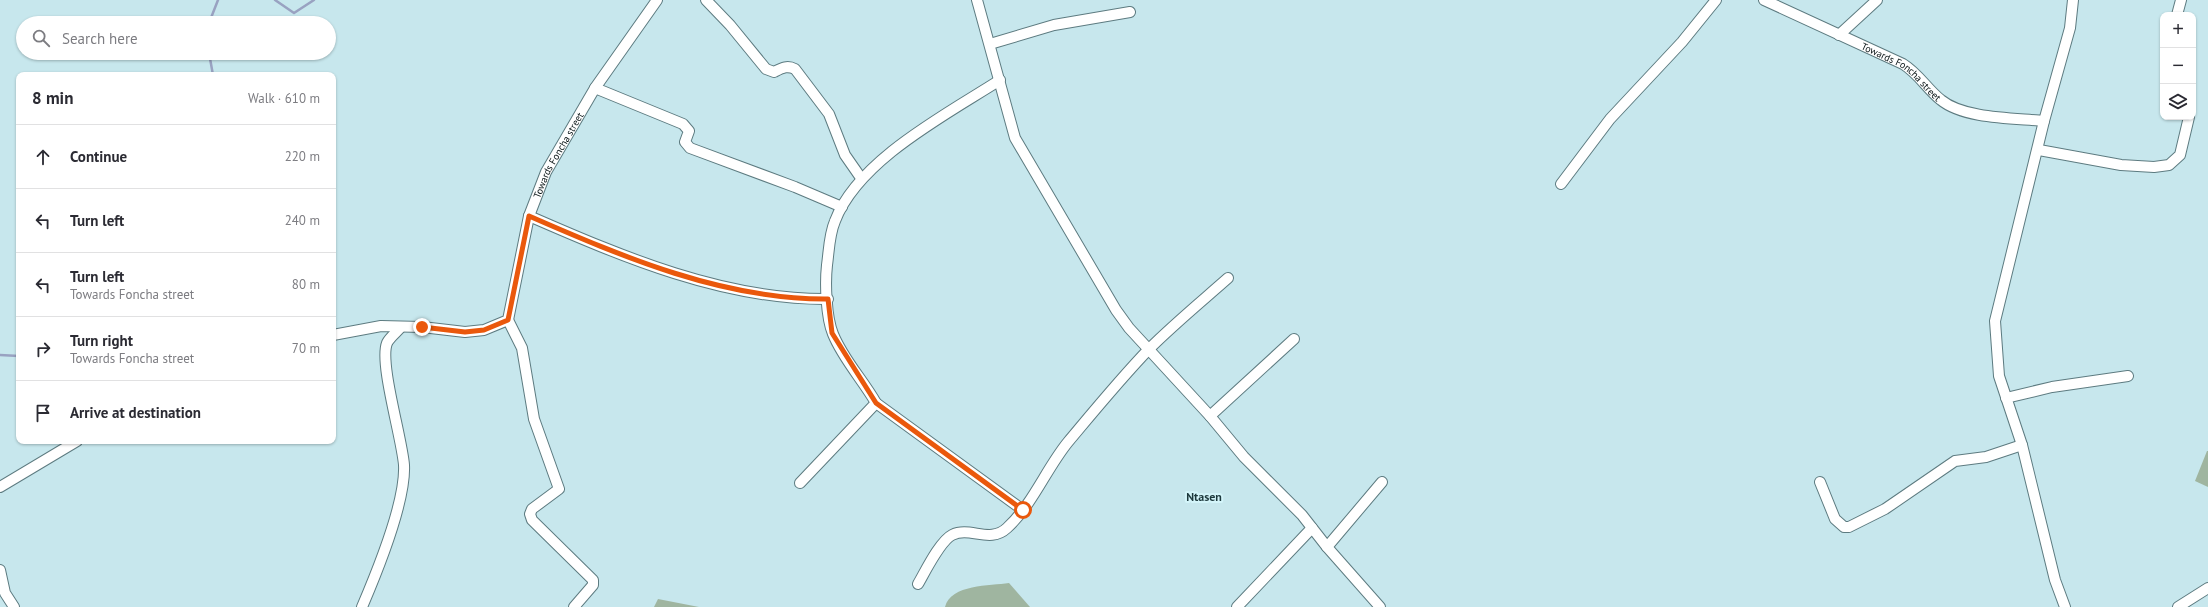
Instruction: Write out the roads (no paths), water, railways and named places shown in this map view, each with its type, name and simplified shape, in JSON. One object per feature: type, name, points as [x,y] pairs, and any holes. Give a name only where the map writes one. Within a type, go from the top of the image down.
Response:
[{"type":"street","name":"Towards Foncha street","points":[[508,320],[529,216],[546,172],[595,88],[657,0]]},
{"type":"street","points":[[706,0],[730,25],[766,69],[774,72],[790,66],[795,69],[829,114],[845,155],[861,178]]},
{"type":"street","points":[[977,0],[1000,80],[1010,124],[1021,150],[1113,305],[1130,328],[1210,416],[1244,457],[1302,515],[1327,547],[1380,607]]},
{"type":"street","points":[[1561,184],[1610,119],[1682,42],[1716,0]]},
{"type":"street","name":"Towards Foncha street","points":[[1764,0],[1903,64],[1921,78],[1941,100],[1956,109],[1975,114],[2044,121]]},
{"type":"street","points":[[1839,35],[1877,0]]},
{"type":"street","points":[[2065,607],[2055,580],[2022,445],[2000,376],[1995,321],[2039,150],[2044,121],[2070,28],[2073,0]]},
{"type":"street","points":[[2178,12],[2181,0]]},
{"type":"street","points":[[990,44],[1060,24],[1130,12]]},
{"type":"street","points":[[1000,80],[929,126],[861,178],[835,220],[830,236],[826,276],[832,333],[876,403],[1023,510]]},
{"type":"street","points":[[595,88],[683,124],[688,131],[685,142],[690,148],[795,187],[842,207]]},
{"type":"street","points":[[2039,150],[2121,165],[2154,167],[2169,165],[2180,155],[2188,120]]},
{"type":"street","points":[[529,216],[596,246],[679,276],[793,299],[828,299]]},
{"type":"street","points":[[918,584],[945,541],[951,535],[960,533],[990,536],[999,535],[1023,510],[1067,443],[1149,349],[1228,278]]},
{"type":"street","points":[[336,334],[381,326],[422,327],[465,332],[484,330],[508,320],[522,348],[534,418],[559,489],[532,509],[530,514],[532,520],[593,580],[593,585],[574,607]]},
{"type":"street","points":[[362,607],[386,543],[400,500],[403,483],[404,466],[402,448],[385,360],[388,342],[401,327]]},
{"type":"street","points":[[1210,416],[1294,338]]},
{"type":"street","points":[[2006,398],[2052,387],[2128,376]]},
{"type":"street","points":[[800,482],[876,403]]},
{"type":"street","points":[[0,487],[72,444]]},
{"type":"street","points":[[1820,482],[1835,519],[1844,527],[1849,527],[1885,509],[1955,461],[1986,457],[2022,445]]},
{"type":"street","points":[[1327,547],[1382,482]]},
{"type":"street","points":[[1237,607],[1312,528]]},
{"type":"street","points":[[0,570],[5,594],[14,607]]},
{"type":"street","points":[[2178,607],[2208,588]]},
{"type":"waterway","points":[[212,16],[218,0]]},
{"type":"waterway","points":[[275,0],[294,13],[314,0]]},
{"type":"waterway","points":[[210,60],[212,72]]},
{"type":"waterway","points":[[0,355],[16,356]]},
{"type":"district","name":"Ntasen","points":[[1204,496]]}]
